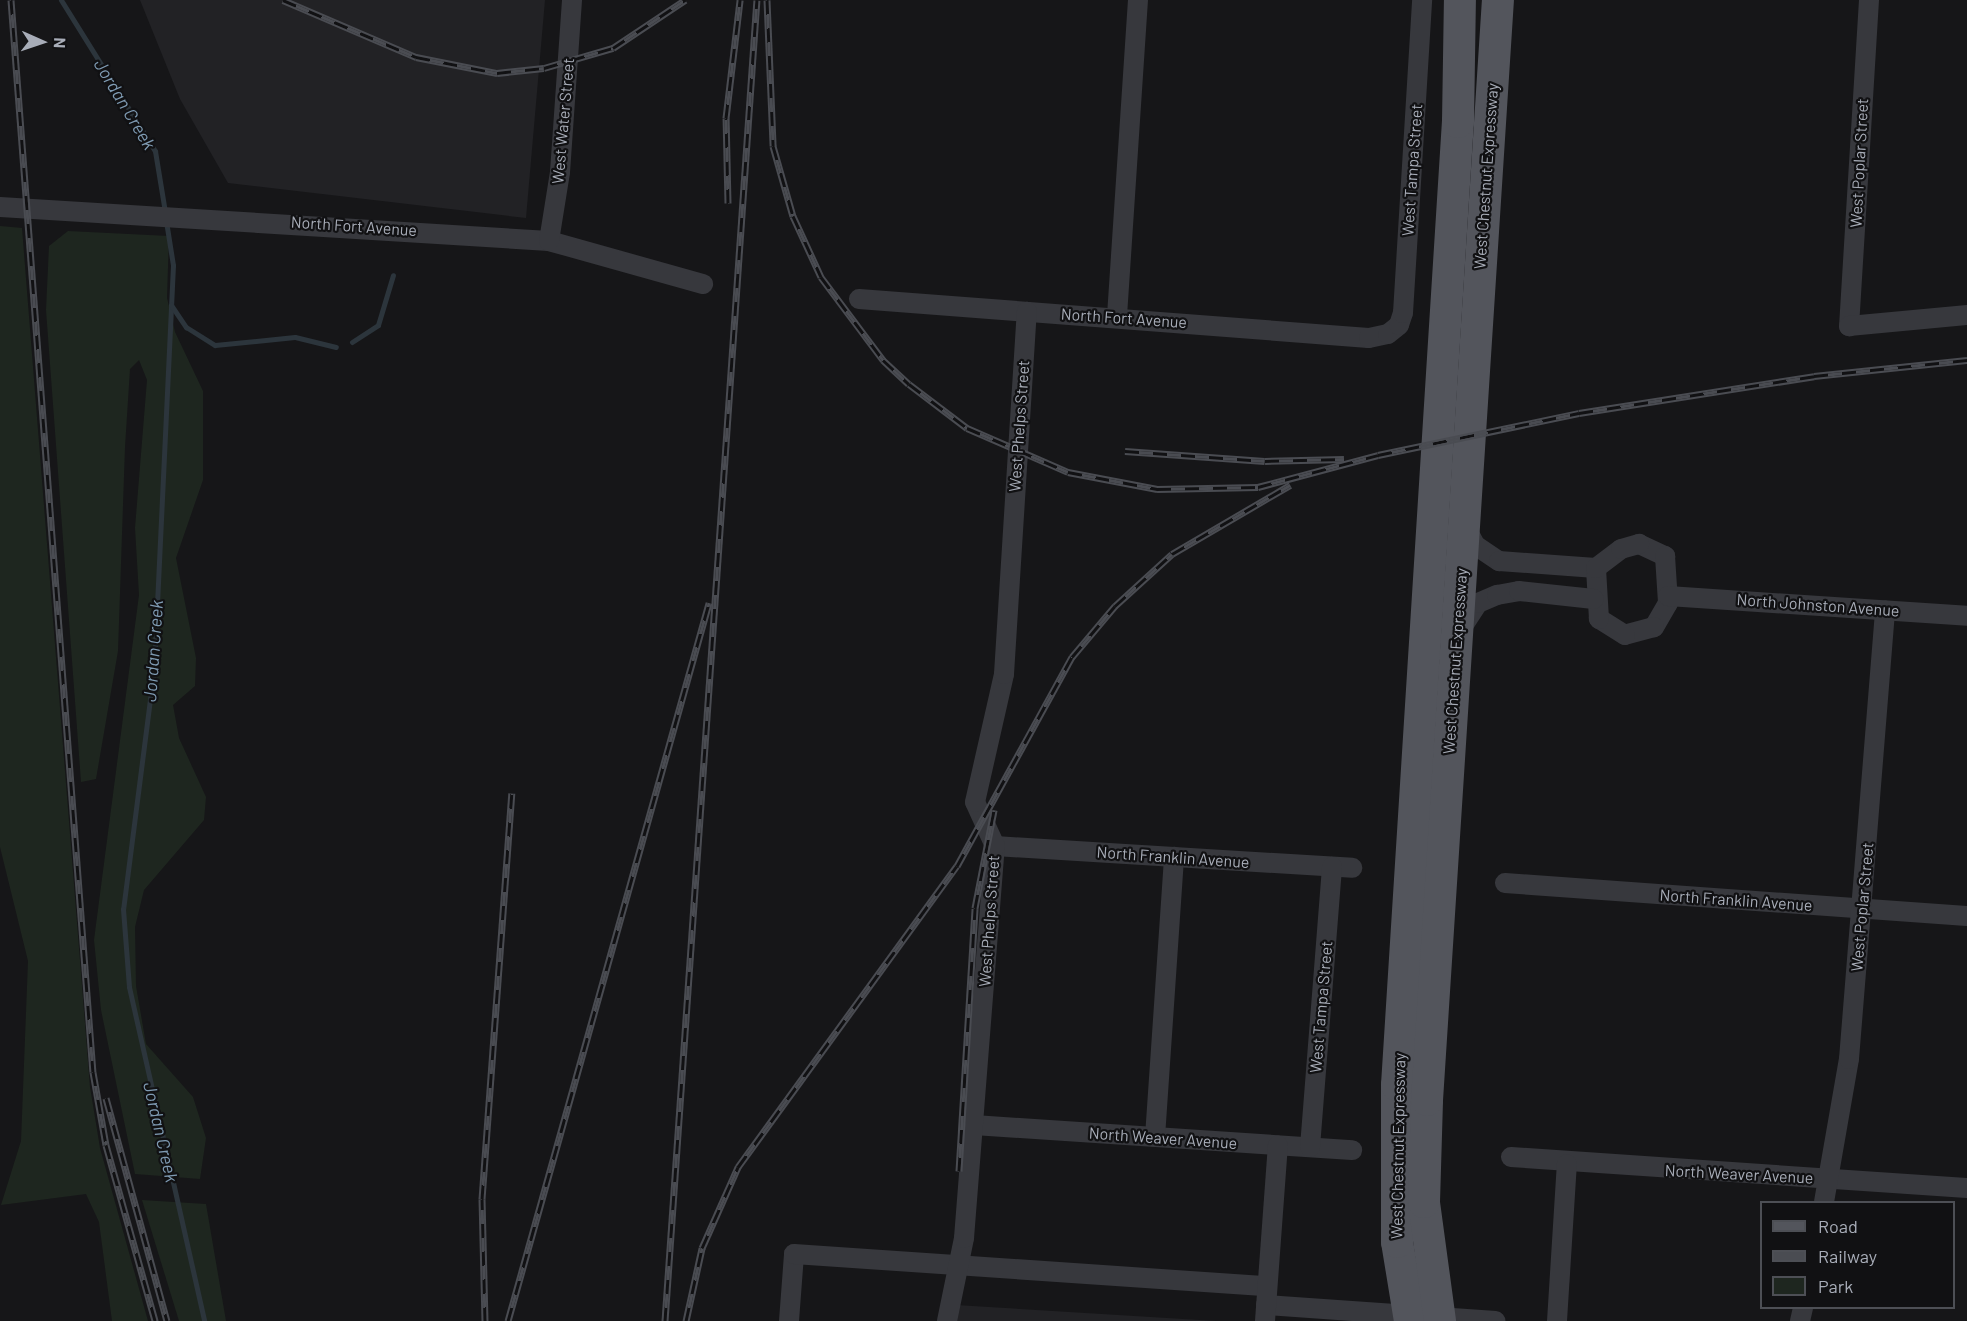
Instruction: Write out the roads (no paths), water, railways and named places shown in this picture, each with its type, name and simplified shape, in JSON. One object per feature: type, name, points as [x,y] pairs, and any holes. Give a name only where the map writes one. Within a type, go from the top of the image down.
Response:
[{"type":"main road","name":"West Chestnut Expressway","points":[[1424,1319],[1397,1242],[1397,1085],[1458,122],[1460,0]]},
{"type":"main road","name":"West Chestnut Expressway","points":[[1424,1319],[1424,1202],[1456,636],[1498,0]]},
{"type":"street","name":"West Water Street","points":[[549,241],[560,172],[572,0]]},
{"type":"street","points":[[1117,316],[1138,0]]},
{"type":"street","name":"West Tampa Street","points":[[1388,334],[1403,313],[1422,0]]},
{"type":"street","name":"West Poplar Street","points":[[1869,0],[1849,326],[1967,315]]},
{"type":"street","name":"North Fort Avenue","points":[[0,207],[182,215],[549,241],[703,284]]},
{"type":"street","name":"North Fort Avenue","points":[[859,299],[1027,312],[1117,316],[1369,338],[1388,334]]},
{"type":"street","name":"West Phelps Street","points":[[947,1321],[957,1266],[974,1125],[995,846],[975,802],[1004,674],[1027,312]]},
{"type":"street","points":[[1463,524],[1475,545],[1499,561],[1596,568],[1621,549],[1639,544],[1654,549],[1665,556],[1668,596],[1664,613],[1639,635],[1608,628],[1594,599],[1596,568]]},
{"type":"street","points":[[1456,636],[1478,603],[1497,595],[1519,591],[1594,599]]},
{"type":"street","name":"North Johnston Avenue","points":[[1668,596],[1967,616]]},
{"type":"street","name":"West Poplar Street","points":[[1824,1201],[1849,1059],[1863,908],[1885,610]]},
{"type":"street","name":"North Franklin Avenue","points":[[995,846],[1352,868]]},
{"type":"street","points":[[1155,1137],[1174,857]]},
{"type":"street","name":"West Tampa Street","points":[[1310,1147],[1332,867]]},
{"type":"street","name":"North Franklin Avenue","points":[[1505,883],[1967,916]]},
{"type":"street","name":"North Weaver Avenue","points":[[974,1125],[1352,1150]]},
{"type":"street","points":[[1266,1304],[1278,1145]]},
{"type":"street","name":"North Weaver Avenue","points":[[1511,1157],[1567,1164],[1967,1188]]},
{"type":"street","points":[[1557,1321],[1567,1164]]},
{"type":"street","points":[[789,1321],[794,1254],[957,1266],[1266,1304],[1424,1319],[1495,1321]]},
{"type":"waterway","name":"Jordan Creek","points":[[61,0],[155,151],[165,212]]},
{"type":"waterway","name":"Jordan Creek","points":[[166,221],[173,265],[154,668],[123,909],[129,987],[204,1321]]},
{"type":"waterway","points":[[352,342],[378,325],[393,275]]},
{"type":"waterway","points":[[171,305],[186,327],[215,345],[295,337],[336,347]]},
{"type":"railway","points":[[11,0],[93,1072],[106,1145],[155,1321]]},
{"type":"railway","points":[[283,0],[416,57],[497,73],[544,68],[613,48],[685,0]]},
{"type":"railway","points":[[728,203],[726,118],[740,0]]},
{"type":"railway","points":[[665,1321],[757,0]]},
{"type":"railway","points":[[767,0],[773,146],[793,216],[821,277],[883,360],[909,384],[967,428],[1068,472],[1157,489],[1258,487],[1378,455],[1579,413],[1814,376],[1967,360]]},
{"type":"railway","points":[[1125,451],[1265,461],[1344,459]]},
{"type":"railway","points":[[686,1321],[702,1248],[738,1167],[957,866],[1072,657],[1115,606],[1172,554],[1290,485]]},
{"type":"railway","points":[[508,1321],[709,603]]},
{"type":"railway","points":[[485,1321],[482,1199],[512,793]]},
{"type":"railway","points":[[959,1171],[975,908],[994,810]]},
{"type":"railway","points":[[106,1098],[167,1321]]}]
